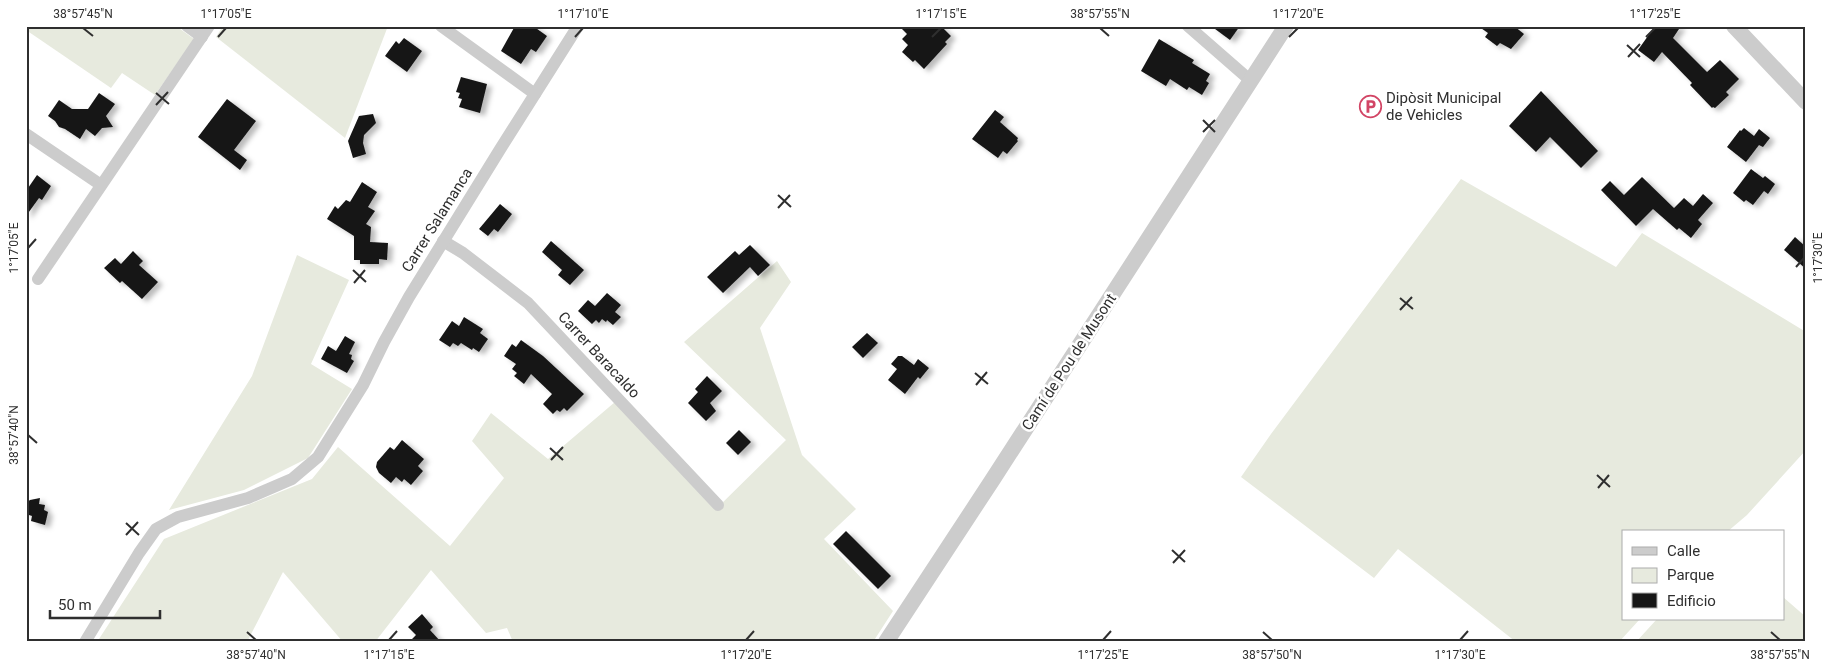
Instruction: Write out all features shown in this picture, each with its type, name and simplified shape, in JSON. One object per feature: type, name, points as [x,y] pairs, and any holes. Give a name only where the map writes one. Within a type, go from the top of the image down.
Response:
[{"type":"street","points":[[38,279],[206,31],[187,26]]},
{"type":"street","points":[[441,26],[535,94]]},
{"type":"street","name":"Carrer Salamanca","points":[[85,642],[139,553],[156,529],[178,517],[248,498],[292,479],[318,457],[363,385],[409,297],[578,26]]},
{"type":"street","points":[[1188,26],[1251,81]]},
{"type":"street","name":"Camí de Pou de Musont","points":[[886,642],[1286,26]]},
{"type":"street","points":[[1734,26],[1806,102]]},
{"type":"street","points":[[26,134],[101,185]]},
{"type":"street","name":"Carrer Baracaldo","points":[[443,241],[463,253],[528,303],[718,505]]},
{"type":"green space","points":[[26,26],[176,26],[194,39],[155,95],[122,73],[111,88],[26,30]]},
{"type":"green space","points":[[223,26],[388,26],[345,138],[216,37]]},
{"type":"green space","points":[[1461,179],[1616,267],[1642,233],[1806,332],[1806,450],[1747,515],[1729,530],[1622,530],[1622,620],[1639,620],[1619,642],[1516,642],[1398,549],[1374,578],[1241,477]]},
{"type":"green space","points":[[297,255],[349,280],[311,364],[352,389],[308,458],[244,490],[169,510],[252,376]]},
{"type":"green space","points":[[777,261],[791,282],[760,328],[802,455],[856,509],[824,539],[893,611],[873,642],[513,642],[507,628],[486,633],[431,570],[375,642],[343,642],[283,572],[247,642],[97,642],[164,539],[312,479],[338,447],[450,546],[504,478],[472,441],[491,413],[548,459],[615,402],[716,509],[786,440],[684,342]]},
{"type":"green space","points":[[1784,598],[1806,617],[1806,642],[1636,642],[1656,620],[1784,620]]},
{"type":"building","points":[[515,26],[533,26],[547,36],[536,52],[531,49],[521,64],[501,51]]},
{"type":"building","points":[[899,26],[941,26],[951,36],[945,42],[947,44],[924,69],[915,60],[913,62],[902,52],[908,45],[902,39],[907,34]]},
{"type":"building","points":[[1211,26],[1240,26],[1230,40]]},
{"type":"building","points":[[1478,26],[1514,26],[1524,34],[1511,49],[1500,43],[1497,46],[1485,37],[1488,33]]},
{"type":"building","points":[[1655,26],[1681,26],[1673,38],[1707,72],[1720,60],[1739,79],[1726,92],[1729,95],[1715,108],[1712,108],[1690,85],[1692,83],[1662,52],[1654,62],[1638,50]]},
{"type":"building","points":[[404,38],[422,51],[407,72],[385,56],[396,41],[399,44]]},
{"type":"building","points":[[1159,39],[1194,60],[1192,63],[1210,74],[1206,81],[1209,83],[1202,95],[1189,87],[1187,90],[1170,79],[1166,86],[1141,71]]},
{"type":"building","points":[[461,77],[487,84],[480,113],[459,107],[462,99],[458,98],[460,93],[456,92]]},
{"type":"building","points":[[1541,91],[1598,151],[1581,168],[1550,137],[1536,152],[1509,126]]},
{"type":"building","points":[[99,93],[115,104],[106,116],[113,127],[102,128],[95,136],[86,129],[80,139],[59,127],[48,116],[59,100],[72,109],[88,109]]},
{"type":"building","points":[[227,99],[256,121],[234,150],[247,160],[240,170],[198,137]]},
{"type":"building","points":[[995,110],[1004,117],[1000,122],[1018,138],[1018,141],[1007,154],[1003,151],[998,158],[972,139]]},
{"type":"building","points":[[373,114],[376,123],[364,135],[363,143],[366,154],[353,158],[348,141],[359,116]]},
{"type":"building","points":[[1744,128],[1754,136],[1759,129],[1770,138],[1763,147],[1759,145],[1746,162],[1727,147],[1740,130]]},
{"type":"building","points":[[1751,169],[1775,184],[1768,194],[1764,191],[1753,205],[1746,200],[1744,202],[1733,193]]},
{"type":"building","points":[[37,175],[51,186],[42,200],[39,198],[26,216],[26,191]]},
{"type":"building","points":[[1642,177],[1674,208],[1684,198],[1693,206],[1703,194],[1713,203],[1698,220],[1702,224],[1691,238],[1679,228],[1677,230],[1653,209],[1636,226],[1601,190],[1610,181],[1624,195]]},
{"type":"building","points":[[362,182],[377,192],[368,207],[375,211],[366,224],[371,227],[370,242],[388,243],[387,260],[379,259],[379,264],[360,264],[360,260],[354,260],[354,236],[327,219],[335,206],[338,209],[346,200],[350,202]]},
{"type":"building","points":[[500,204],[512,214],[498,232],[494,229],[488,236],[479,229]]},
{"type":"building","points":[[1795,237],[1806,247],[1806,269],[1784,250]]},
{"type":"building","points":[[551,241],[584,270],[570,285],[558,275],[562,270],[542,252]]},
{"type":"building","points":[[750,245],[770,265],[758,276],[750,267],[723,293],[707,277],[735,251],[739,255]]},
{"type":"building","points":[[133,251],[143,261],[139,265],[158,282],[142,299],[122,281],[120,283],[104,268],[115,258],[121,264]]},
{"type":"building","points":[[607,293],[621,305],[615,312],[621,317],[613,325],[607,320],[606,322],[602,319],[599,323],[596,320],[592,324],[578,311],[588,300],[595,306]]},
{"type":"building","points":[[464,317],[483,329],[480,333],[488,339],[479,352],[461,343],[458,346],[453,343],[450,347],[439,340],[452,321],[459,326]]},
{"type":"building","points":[[867,333],[878,343],[863,358],[852,347]]},
{"type":"building","points":[[345,336],[355,342],[349,354],[352,355],[351,359],[354,361],[347,373],[321,359],[328,346],[336,351]]},
{"type":"building","points":[[521,340],[543,356],[584,394],[567,411],[564,408],[560,412],[557,410],[553,414],[543,404],[552,394],[531,374],[524,384],[514,376],[517,373],[512,369],[516,364],[504,356],[512,344],[516,347]]},
{"type":"building","points":[[898,356],[902,356],[914,365],[918,359],[929,368],[920,379],[918,377],[905,394],[888,380],[897,369],[891,364]]},
{"type":"building","points":[[707,376],[722,391],[710,403],[716,411],[706,421],[688,403],[698,392],[695,389]]},
{"type":"building","points":[[739,430],[751,442],[738,455],[726,443]]},
{"type":"building","points":[[402,440],[424,459],[418,466],[423,471],[411,485],[404,479],[402,482],[396,477],[391,483],[379,473],[376,467],[377,462],[390,447],[394,450]]},
{"type":"building","points":[[40,498],[39,504],[45,505],[44,510],[48,512],[45,525],[31,521],[32,516],[26,514],[26,503]]},
{"type":"building","points":[[846,531],[891,576],[878,589],[833,544]]},
{"type":"building","points":[[422,614],[433,627],[430,630],[441,642],[409,642],[416,635],[408,627]]},
{"type":"place","name":"Dipòsit Municipal de Vehicles","points":[[1370,107]]}]
